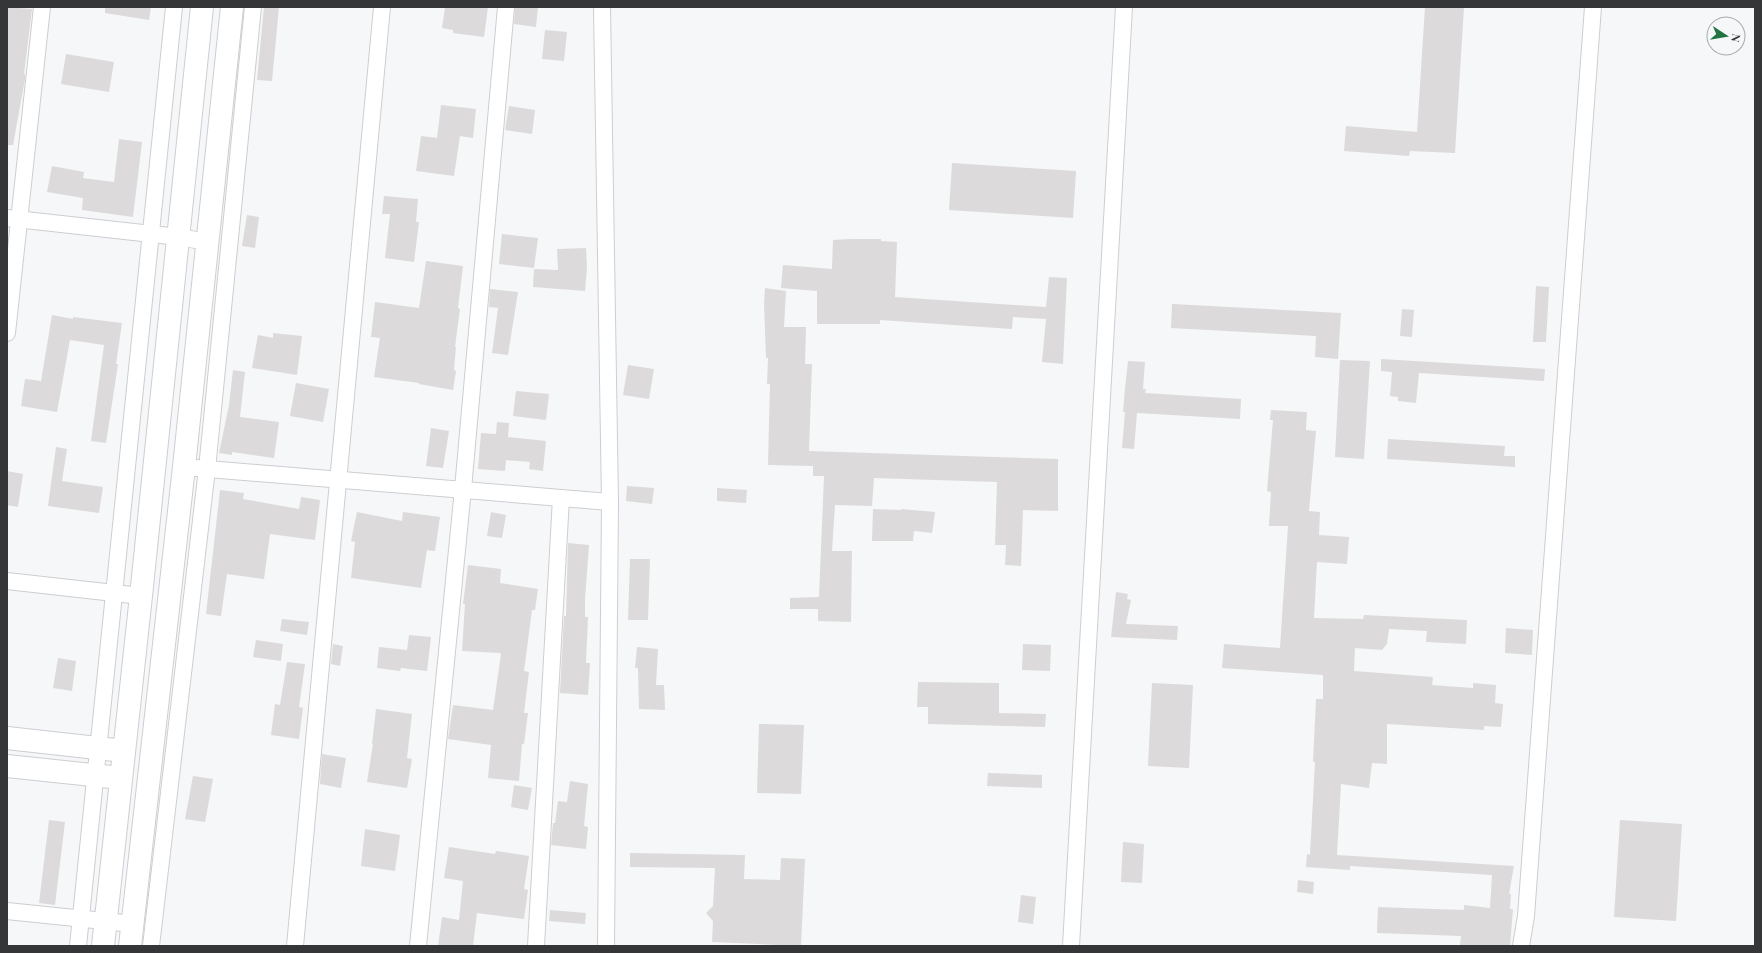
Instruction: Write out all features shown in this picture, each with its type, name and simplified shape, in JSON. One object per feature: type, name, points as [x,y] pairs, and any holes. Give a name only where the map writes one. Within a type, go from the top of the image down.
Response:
[{"type":"main road","points":[[103,946],[202,7]]},
{"type":"main road","points":[[130,946],[184,467],[232,7]]},
{"type":"main road","points":[[7,738],[124,751]]},
{"type":"main road","points":[[7,766],[121,778]]},
{"type":"street","points":[[7,333],[13,219],[42,7]]},
{"type":"street","points":[[78,946],[174,7]]},
{"type":"street","points":[[151,946],[207,469],[253,7]]},
{"type":"street","points":[[294,946],[382,7]]},
{"type":"street","points":[[418,946],[464,489],[506,7]]},
{"type":"street","points":[[602,7],[610,502],[606,946]]},
{"type":"street","points":[[1071,946],[1124,7]]},
{"type":"street","points":[[1521,946],[1526,916],[1593,7]]},
{"type":"street","points":[[13,219],[178,237],[207,242]]},
{"type":"street","points":[[184,467],[610,502]]},
{"type":"street","points":[[536,946],[561,498]]},
{"type":"street","points":[[7,581],[141,596]]},
{"type":"street","points":[[7,911],[133,924]]},
{"type":"building","points":[[7,7],[32,9],[24,74],[25,79],[13,145],[7,145]]},
{"type":"building","points":[[105,7],[151,7],[149,20],[105,13]]},
{"type":"building","points":[[264,7],[279,7],[272,81],[257,80]]},
{"type":"building","points":[[445,7],[488,7],[484,37],[453,33],[453,30],[442,28]]},
{"type":"building","points":[[515,7],[538,7],[536,27],[514,24]]},
{"type":"building","points":[[1425,7],[1464,7],[1455,153],[1410,151],[1409,156],[1344,151],[1346,126],[1417,132]]},
{"type":"building","points":[[545,30],[567,32],[564,61],[542,59]]},
{"type":"building","points":[[66,54],[114,62],[109,92],[61,84]]},
{"type":"building","points":[[441,105],[476,109],[473,138],[460,136],[454,176],[416,171],[421,136],[437,138]]},
{"type":"building","points":[[509,106],[535,110],[532,134],[505,130]]},
{"type":"building","points":[[119,139],[142,142],[133,217],[82,210],[83,198],[47,192],[52,166],[84,172],[83,178],[114,182]]},
{"type":"building","points":[[952,163],[1076,171],[1073,218],[949,210]]},
{"type":"building","points":[[384,196],[418,199],[416,222],[419,222],[414,262],[385,258],[390,214],[382,214]]},
{"type":"building","points":[[247,215],[259,217],[255,248],[242,246]]},
{"type":"building","points":[[502,234],[538,238],[534,268],[499,264]]},
{"type":"building","points":[[881,239],[881,241],[897,242],[895,297],[1046,307],[1049,277],[1067,278],[1063,364],[1042,362],[1046,319],[1013,317],[1012,329],[880,320],[880,324],[817,324],[817,291],[781,288],[783,265],[832,269],[833,240]]},
{"type":"building","points":[[586,248],[587,268],[585,291],[533,287],[534,269],[558,270],[557,249]]},
{"type":"building","points":[[426,261],[463,266],[458,308],[460,309],[455,347],[454,370],[456,371],[453,390],[419,383],[374,377],[380,338],[371,337],[375,302],[419,308]]},
{"type":"building","points":[[1536,286],[1549,287],[1546,342],[1533,342]]},
{"type":"building","points":[[765,288],[786,291],[784,327],[806,327],[805,364],[812,364],[809,451],[1058,459],[1058,511],[1023,510],[1021,566],[1005,565],[1006,545],[995,545],[997,482],[874,478],[872,506],[835,505],[832,551],[852,551],[851,622],[818,621],[818,609],[790,609],[790,598],[819,597],[824,476],[813,476],[813,466],[768,465],[770,384],[767,384],[768,358],[766,358],[764,303]]},
{"type":"building","points":[[490,289],[518,292],[508,355],[492,353],[498,308],[489,307]]},
{"type":"building","points":[[1172,304],[1341,313],[1338,359],[1315,357],[1316,336],[1171,328]]},
{"type":"building","points":[[1402,309],[1414,310],[1412,337],[1400,336]]},
{"type":"building","points":[[52,315],[73,319],[73,317],[122,323],[116,364],[118,364],[106,443],[91,441],[104,345],[70,340],[57,412],[21,406],[25,379],[41,381]]},
{"type":"building","points":[[273,333],[302,336],[297,375],[252,368],[258,335],[273,338]]},
{"type":"building","points":[[1381,359],[1545,369],[1544,381],[1419,373],[1416,403],[1398,401],[1398,397],[1390,396],[1392,372],[1381,371]]},
{"type":"building","points":[[1340,360],[1370,361],[1364,459],[1335,457]]},
{"type":"building","points":[[1128,361],[1145,362],[1143,389],[1146,389],[1145,393],[1241,399],[1240,419],[1137,413],[1134,449],[1122,448],[1125,412],[1123,412]]},
{"type":"building","points":[[628,365],[654,369],[649,399],[623,395]]},
{"type":"building","points":[[233,370],[245,372],[240,417],[279,422],[274,458],[232,452],[232,455],[219,453],[229,405]]},
{"type":"building","points":[[296,383],[329,389],[323,422],[290,416]]},
{"type":"building","points":[[516,391],[549,394],[546,420],[513,416]]},
{"type":"building","points":[[1271,410],[1307,412],[1306,430],[1316,431],[1309,511],[1320,512],[1319,535],[1349,537],[1347,564],[1317,562],[1314,618],[1363,619],[1364,615],[1467,620],[1466,644],[1426,642],[1427,631],[1389,629],[1387,644],[1382,650],[1355,648],[1354,671],[1433,677],[1432,685],[1473,688],[1473,683],[1496,685],[1495,703],[1503,704],[1501,727],[1484,726],[1484,730],[1387,724],[1387,764],[1372,763],[1369,788],[1341,784],[1337,855],[1514,866],[1509,894],[1511,894],[1510,909],[1513,909],[1510,946],[1460,945],[1461,936],[1377,933],[1378,907],[1464,910],[1464,905],[1490,908],[1492,875],[1350,866],[1350,870],[1306,867],[1307,854],[1310,855],[1315,762],[1313,762],[1316,699],[1323,699],[1323,675],[1222,668],[1224,644],[1280,648],[1288,526],[1269,526],[1271,492],[1267,491],[1273,420],[1270,420]]},
{"type":"building","points":[[497,422],[509,423],[508,437],[546,441],[543,471],[529,469],[530,462],[506,460],[505,471],[478,469],[481,433],[496,434]]},
{"type":"building","points":[[431,428],[449,431],[443,468],[426,466]]},
{"type":"building","points":[[1388,439],[1505,446],[1504,456],[1515,456],[1515,467],[1387,459]]},
{"type":"building","points":[[56,447],[67,449],[62,481],[103,487],[99,513],[48,506]]},
{"type":"building","points":[[7,471],[23,474],[18,507],[7,505]]},
{"type":"building","points":[[627,486],[654,488],[652,504],[626,501]]},
{"type":"building","points":[[717,488],[747,490],[746,503],[717,501]]},
{"type":"building","points":[[220,490],[244,493],[243,499],[299,509],[301,497],[320,500],[315,540],[270,534],[264,579],[227,574],[221,616],[206,614]]},
{"type":"building","points":[[873,509],[901,509],[935,512],[932,533],[914,531],[913,541],[872,541]]},
{"type":"building","points":[[357,512],[402,521],[403,512],[440,517],[435,551],[427,550],[421,588],[351,578],[355,542],[351,541]]},
{"type":"building","points":[[491,512],[506,515],[502,538],[487,536]]},
{"type":"building","points":[[568,543],[589,545],[585,599],[585,617],[588,617],[586,663],[590,663],[588,695],[560,693],[564,616],[566,616]]},
{"type":"building","points":[[630,559],[650,559],[648,620],[628,620]]},
{"type":"building","points":[[468,565],[501,569],[500,583],[538,589],[535,610],[532,610],[524,671],[529,672],[524,713],[528,713],[524,744],[522,744],[519,781],[488,778],[491,745],[448,739],[453,705],[493,710],[501,654],[462,651],[465,604],[463,604]]},
{"type":"building","points":[[1116,592],[1128,594],[1127,599],[1131,600],[1126,624],[1178,626],[1177,640],[1111,637]]},
{"type":"building","points":[[282,619],[309,622],[307,635],[280,631]]},
{"type":"building","points":[[1506,628],[1533,630],[1532,655],[1505,653]]},
{"type":"building","points":[[409,635],[431,637],[427,671],[401,668],[400,671],[377,668],[379,647],[407,650]]},
{"type":"building","points":[[256,640],[283,644],[281,661],[253,657]]},
{"type":"building","points":[[333,644],[343,646],[340,666],[331,664]]},
{"type":"building","points":[[1023,644],[1051,645],[1050,671],[1022,670]]},
{"type":"building","points":[[637,647],[658,649],[656,685],[664,685],[665,710],[639,709],[638,668],[635,668]]},
{"type":"building","points":[[58,658],[76,661],[72,691],[53,688]]},
{"type":"building","points":[[287,662],[305,664],[299,707],[303,708],[299,739],[271,735],[275,704],[280,705]]},
{"type":"building","points":[[918,682],[999,683],[999,713],[1046,714],[1045,727],[928,724],[928,707],[917,707]]},
{"type":"building","points":[[1152,683],[1193,685],[1189,768],[1148,766]]},
{"type":"building","points":[[376,709],[412,714],[407,758],[412,759],[407,788],[367,782],[373,744]]},
{"type":"building","points":[[759,724],[804,725],[801,794],[757,793]]},
{"type":"building","points":[[322,754],[346,758],[341,788],[320,784]]},
{"type":"building","points":[[988,773],[1042,775],[1042,788],[987,786]]},
{"type":"building","points":[[193,776],[213,779],[205,822],[185,819]]},
{"type":"building","points":[[570,781],[588,784],[584,826],[588,827],[586,849],[551,845],[553,823],[555,823],[558,801],[567,802]]},
{"type":"building","points":[[514,785],[532,788],[528,810],[511,807]]},
{"type":"building","points":[[49,820],[65,822],[55,905],[39,903]]},
{"type":"building","points":[[1620,820],[1682,824],[1676,921],[1614,917]]},
{"type":"building","points":[[365,829],[400,835],[395,871],[361,866]]},
{"type":"building","points":[[1123,842],[1144,844],[1142,883],[1121,882]]},
{"type":"building","points":[[449,847],[495,854],[496,851],[529,856],[524,889],[528,890],[524,919],[477,913],[473,946],[438,946],[442,917],[459,920],[463,881],[444,878]]},
{"type":"building","points":[[630,853],[745,855],[744,879],[780,880],[781,858],[805,859],[801,946],[712,942],[713,921],[706,913],[713,906],[715,868],[630,867]]},
{"type":"building","points":[[1298,880],[1314,882],[1313,894],[1297,892]]},
{"type":"building","points":[[1021,895],[1036,897],[1033,924],[1018,922]]},
{"type":"building","points":[[550,910],[586,913],[585,924],[549,921]]}]
